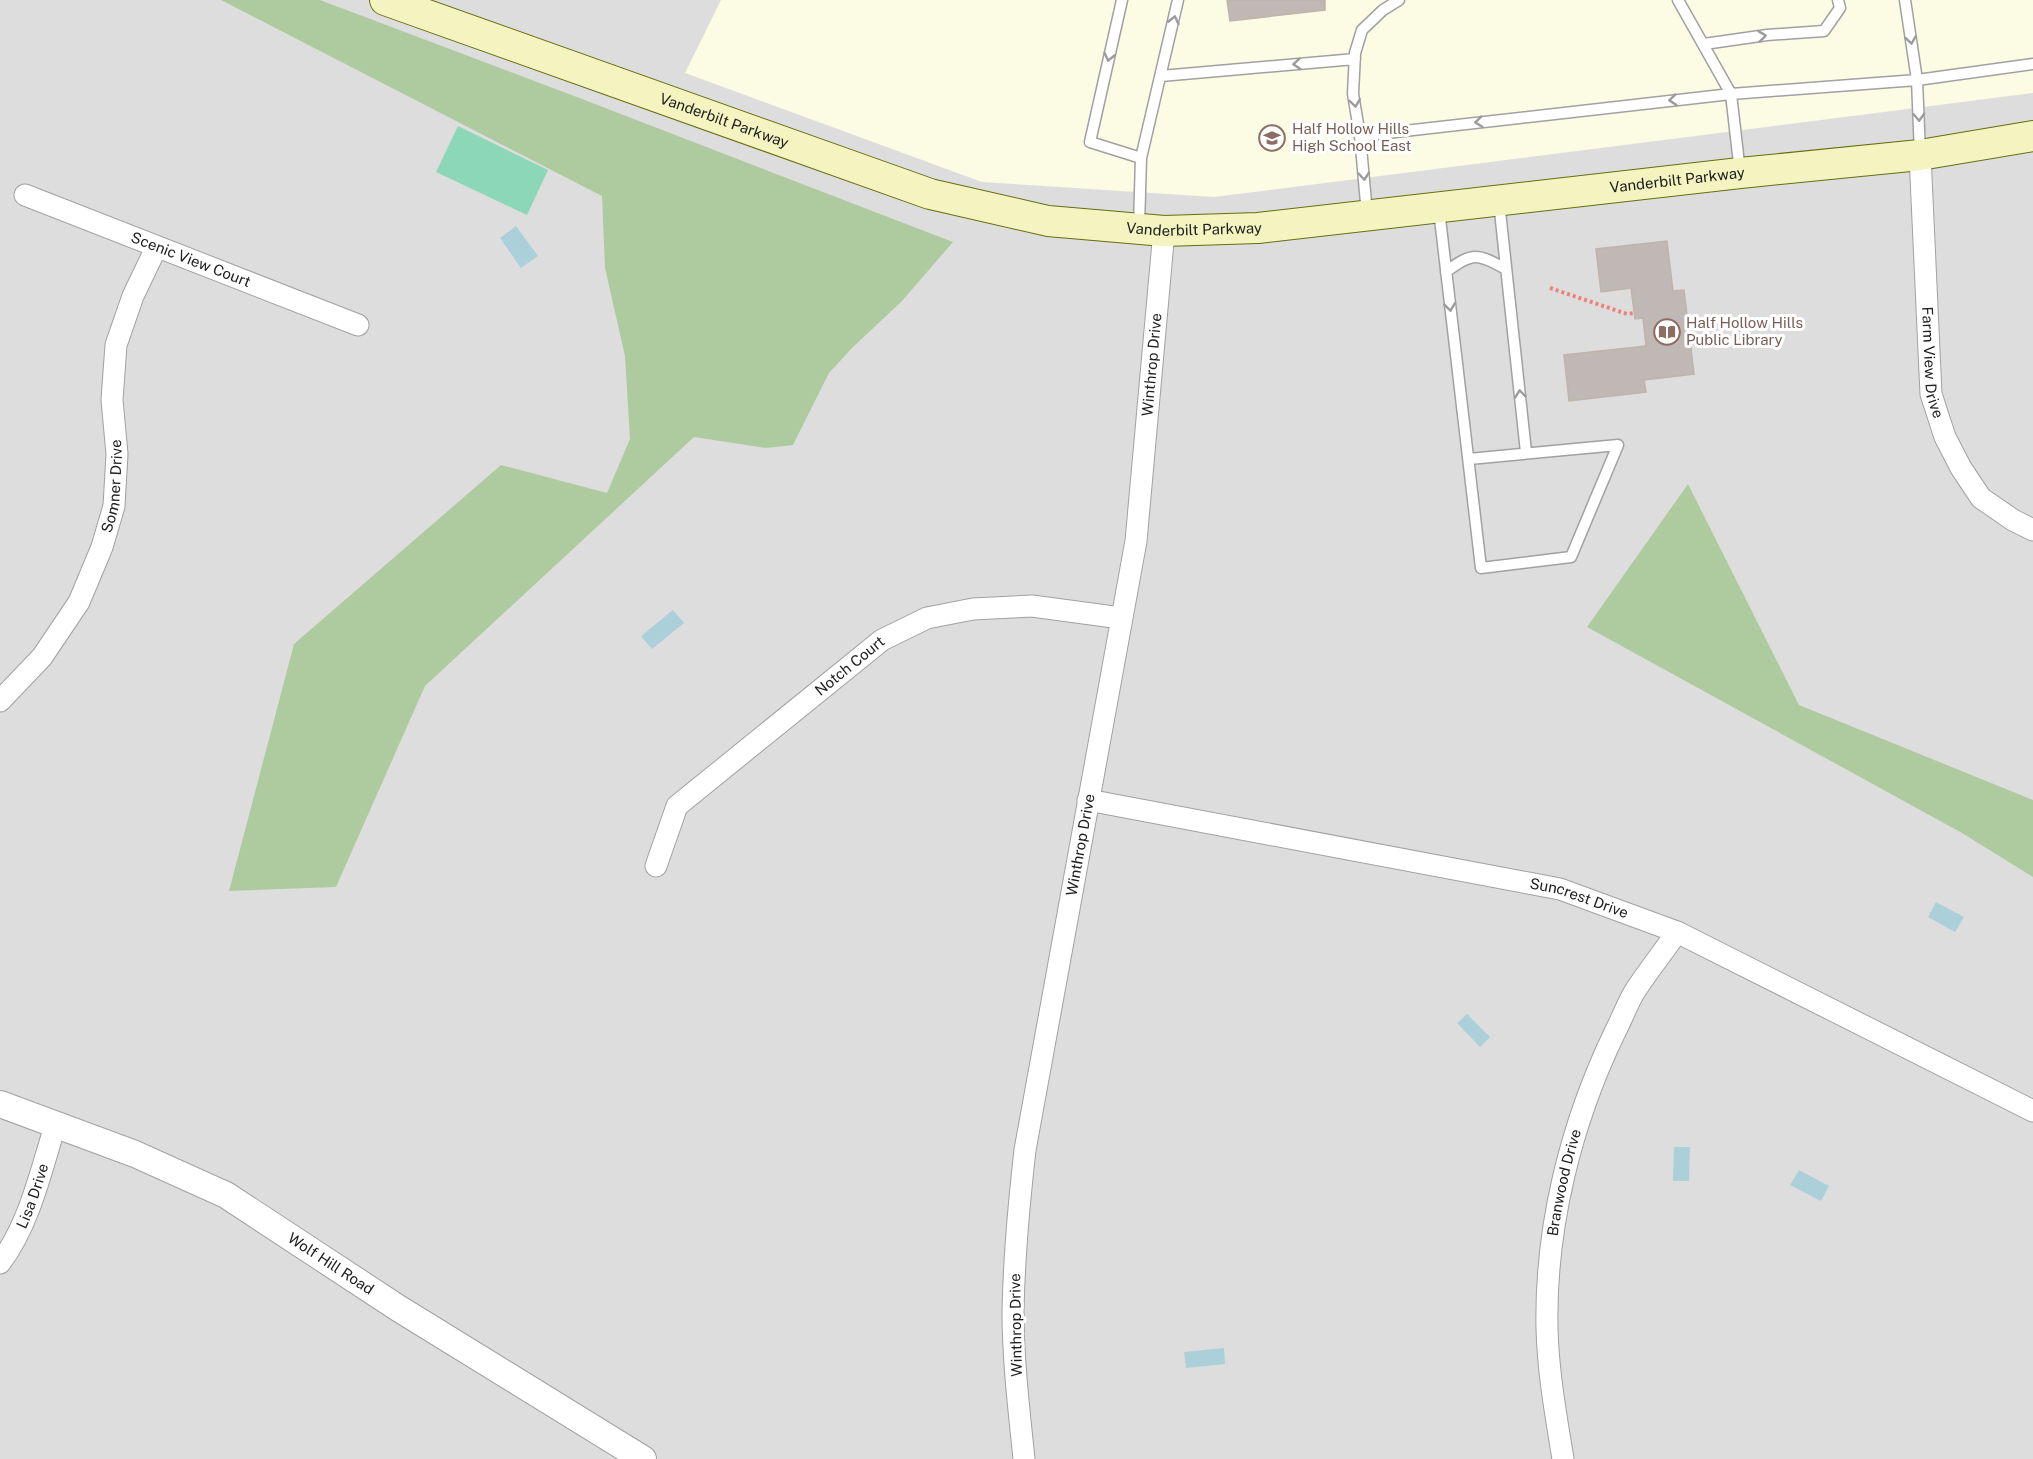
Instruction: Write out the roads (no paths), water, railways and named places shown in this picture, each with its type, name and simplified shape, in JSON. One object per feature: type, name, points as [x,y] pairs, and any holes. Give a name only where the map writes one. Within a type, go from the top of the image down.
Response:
[{"type":"main road","name":"Vanderbilt Parkway","points":[[385,0],[930,194],[1048,220],[1152,230],[1258,228],[1740,172],[1920,155],[2033,136]]},
{"type":"street","name":"Farm View Drive","points":[[1920,155],[1931,394],[1945,437],[1961,468],[1981,498],[2013,520],[2033,530]]},
{"type":"street","name":"Scenic View Court","points":[[25,195],[358,325]]},
{"type":"street","name":"Winthrop Drive","points":[[1024,1459],[1013,1312],[1016,1228],[1026,1150],[1120,618],[1136,541],[1152,230]]},
{"type":"street","name":"Somner Drive","points":[[0,700],[42,657],[79,602],[102,547],[114,506],[117,454],[112,400],[116,345],[133,296],[156,248]]},
{"type":"street","name":"Notch Court","points":[[656,866],[677,806],[882,640],[927,618],[973,609],[1032,606],[1120,618]]},
{"type":"street","name":"Suncrest Drive","points":[[1088,800],[1560,889],[1677,932],[2033,1111]]},
{"type":"street","name":"Branwood Drive","points":[[1563,1459],[1552,1390],[1547,1328],[1550,1268],[1557,1204],[1576,1131],[1600,1063],[1635,992],[1677,932]]},
{"type":"street","name":"Wolf Hill Road","points":[[0,1104],[135,1154],[226,1195],[398,1308],[643,1459]]},
{"type":"street","name":"Lisa Drive","points":[[0,1263],[31,1204],[55,1126]]},
{"type":"lane","points":[[1122,0],[1090,142],[1141,158]]},
{"type":"lane","points":[[1152,230],[1141,158],[1178,0]]},
{"type":"lane","points":[[1368,215],[1353,94],[1355,59],[1362,30],[1383,10],[1399,0]]},
{"type":"lane","points":[[1678,0],[1731,94],[1740,172]]},
{"type":"lane","points":[[1704,44],[1767,35],[1824,31],[1840,8],[1838,0]]},
{"type":"lane","points":[[1905,0],[1917,80],[1920,155]]},
{"type":"lane","points":[[1161,76],[1355,59]]},
{"type":"lane","points":[[1360,136],[1731,94],[1917,80],[2033,64]]},
{"type":"lane","points":[[1499,200],[1526,452]]},
{"type":"lane","points":[[1439,207],[1481,568],[1571,557],[1618,445],[1469,459]]},
{"type":"lane","points":[[1446,272],[1462,259],[1474,256],[1485,258],[1506,268]]},
{"type":"water","points":[[516,226],[538,256],[521,268],[500,238]]},
{"type":"water","points":[[673,610],[684,623],[652,649],[641,636]]},
{"type":"water","points":[[1936,902],[1964,917],[1955,932],[1928,917]]},
{"type":"water","points":[[1467,1014],[1490,1037],[1480,1047],[1457,1023]]},
{"type":"water","points":[[1674,1147],[1690,1147],[1689,1181],[1673,1181]]},
{"type":"water","points":[[1799,1170],[1829,1186],[1821,1201],[1790,1185]]},
{"type":"water","points":[[1224,1348],[1225,1364],[1186,1368],[1184,1352]]},
{"type":"place","name":"Half Hollow Hills High School East","points":[[1272,138]]},
{"type":"place","name":"Half Hollow Hills Public Library","points":[[1667,332]]}]
